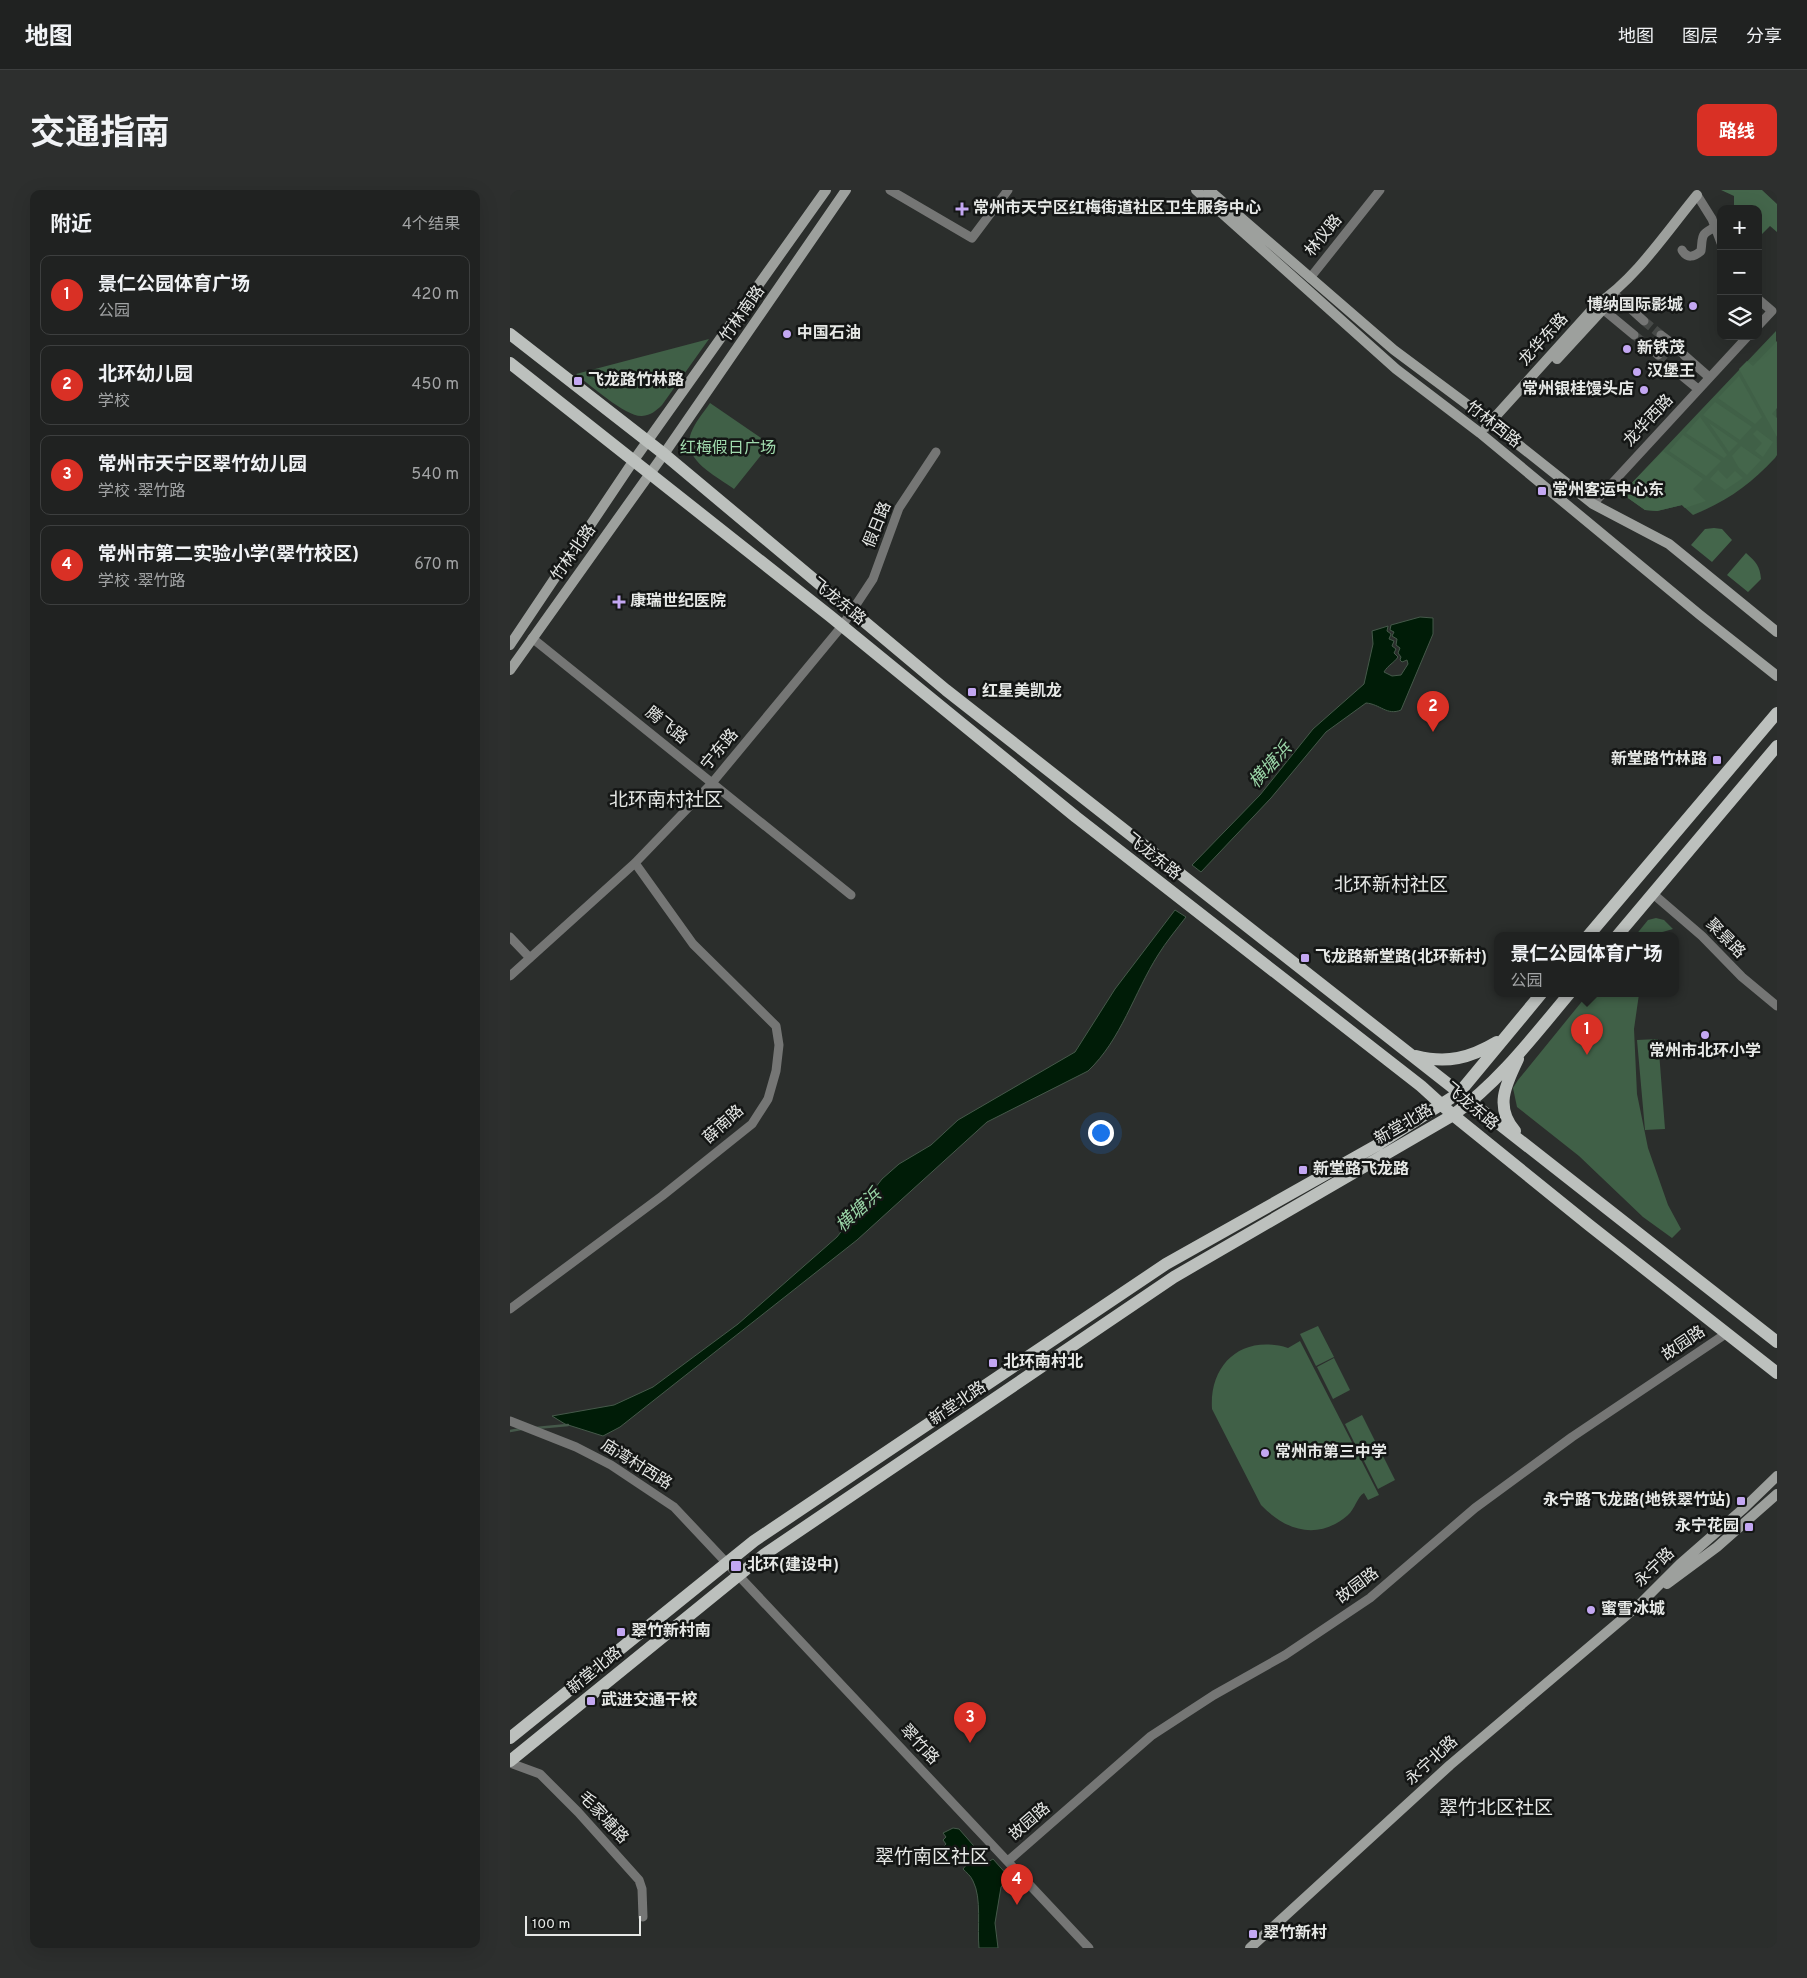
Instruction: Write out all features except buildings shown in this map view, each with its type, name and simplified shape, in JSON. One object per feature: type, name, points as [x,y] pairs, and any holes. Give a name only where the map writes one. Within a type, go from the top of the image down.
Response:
[{"type":"main road","name":"竹林南路","points":[[648,443],[826,190]]},
{"type":"main road","name":"竹林南路","points":[[664,454],[846,190]]},
{"type":"main road","name":"竹林西路","points":[[1196,190],[1396,369],[1483,435],[1700,615],[1777,676]]},
{"type":"main road","name":"竹林西路","points":[[1209,190],[1394,350],[1593,504],[1669,544],[1777,632]]},
{"type":"main road","name":"龙华东路","points":[[1483,435],[1654,248],[1696,194]]},
{"type":"main road","name":"飞龙东路","points":[[510,334],[664,454],[946,690],[1777,1342]]},
{"type":"main road","name":"飞龙东路","points":[[510,364],[842,626],[1076,817],[1421,1086],[1453,1115],[1589,1225],[1777,1373]]},
{"type":"main road","name":"竹林北路","points":[[510,645],[634,460],[648,443]]},
{"type":"main road","name":"竹林北路","points":[[510,670],[649,472],[664,454]]},
{"type":"main road","points":[[1591,932],[1777,713]]},
{"type":"main road","points":[[1620,932],[1777,746]]},
{"type":"main road","name":"新堂北路","points":[[510,1738],[763,1536],[1166,1264],[1379,1144],[1459,1093],[1539,997]]},
{"type":"main road","points":[[1529,1146],[1508,1122],[1503,1107],[1506,1086],[1522,1050],[1566,997]]},
{"type":"main road","points":[[1411,1054],[1429,1059],[1451,1060],[1479,1053],[1505,1038]]},
{"type":"main road","name":"新堂北路","points":[[510,1762],[765,1554],[1174,1277],[1453,1115],[1472,1102],[1522,1050]]},
{"type":"main road","name":"永宁路","points":[[1640,1604],[1680,1564],[1744,1508],[1777,1476]]},
{"type":"main road","name":"永宁路","points":[[1640,1604],[1717,1547],[1777,1494]]},
{"type":"main road","name":"永宁北路","points":[[1250,1948],[1450,1765],[1640,1604]]},
{"type":"street","points":[[890,190],[972,238],[1008,190]]},
{"type":"street","name":"林仪路","points":[[1310,278],[1380,190]]},
{"type":"street","points":[[1696,194],[1712,219],[1717,232]]},
{"type":"street","points":[[1682,250],[1689,257],[1696,255],[1700,251],[1700,239],[1704,233],[1715,227]]},
{"type":"street","points":[[1613,294],[1644,321]]},
{"type":"street","points":[[1762,302],[1772,311],[1762,322]]},
{"type":"street","points":[[1600,307],[1634,335]]},
{"type":"street","name":"龙华西路","points":[[1593,504],[1744,340]]},
{"type":"street","points":[[1649,347],[1658,355]]},
{"type":"street","points":[[1684,355],[1709,378]]},
{"type":"street","points":[[1670,366],[1698,389]]},
{"type":"street","name":"假日路","points":[[853,612],[873,579],[899,508],[936,452]]},
{"type":"street","name":"宁东路","points":[[510,976],[635,863],[712,783],[853,612]]},
{"type":"street","name":"腾飞路","points":[[532,638],[851,894]]},
{"type":"street","name":"薛南路","points":[[510,1309],[662,1196],[752,1124],[768,1099],[776,1071],[779,1046],[776,1026],[693,944],[635,863]]},
{"type":"street","name":"聚景路","points":[[1652,893],[1702,936],[1742,977],[1777,1006]]},
{"type":"street","points":[[510,937],[530,958]]},
{"type":"street","name":"故园路","points":[[1008,1861],[1151,1736],[1214,1695],[1285,1655],[1370,1598],[1475,1508],[1572,1437],[1727,1333]]},
{"type":"street","name":"庙湾村西路","points":[[510,1421],[611,1465],[644,1485],[674,1507],[728,1563]]},
{"type":"street","name":"翠竹路","points":[[728,1563],[1088,1948]]},
{"type":"street","name":"毛家塘路","points":[[510,1762],[540,1774],[578,1812],[639,1880],[642,1889],[643,1917]]},
{"type":"green space","points":[[1776,331],[1777,455],[1775,458],[1737,491],[1717,504],[1693,515],[1682,505],[1657,511],[1645,510],[1628,498],[1627,488]]},
{"type":"green space","points":[[709,339],[662,405],[653,412],[642,416],[635,415],[618,406],[576,374]]},
{"type":"green space","name":"红梅假日广场","points":[[710,403],[770,444],[734,489],[702,466],[695,459],[691,451],[689,443],[691,433]]},
{"type":"green space","points":[[1656,918],[1664,920],[1673,929],[1662,932],[1638,932],[1648,920]]},
{"type":"green space","points":[[1586,997],[1639,997],[1634,1029],[1637,1094],[1648,1148],[1668,1205],[1681,1229],[1672,1238],[1643,1217],[1579,1156],[1517,1107],[1513,1088]]},
{"type":"green space","points":[[1658,1039],[1665,1129],[1645,1130],[1637,1040]]},
{"type":"green space","points":[[1318,1326],[1334,1357],[1316,1366],[1300,1334]]},
{"type":"green space","points":[[1300,1341],[1379,1495],[1368,1500],[1364,1493],[1348,1515],[1337,1523],[1314,1530],[1303,1530],[1281,1521],[1261,1505],[1212,1409],[1216,1378],[1232,1356],[1243,1349],[1257,1345],[1288,1348]]},
{"type":"green space","points":[[1334,1358],[1350,1390],[1333,1399],[1317,1367]]},
{"type":"green space","points":[[1362,1415],[1378,1447],[1361,1456],[1345,1424]]},
{"type":"green space","points":[[1379,1448],[1395,1480],[1378,1489],[1362,1457]]},
{"type":"shaded area","points":[[1721,190],[1762,190],[1777,204],[1777,232],[1770,226],[1762,234],[1762,205],[1734,205],[1734,196]]},
{"type":"shaded area","points":[[1777,341],[1777,408],[1772,414],[1777,418],[1777,437],[1739,369],[1747,361],[1753,366]]},
{"type":"shaded area","points":[[1739,376],[1762,417],[1755,424],[1718,398]]},
{"type":"shaded area","points":[[1715,402],[1752,427],[1740,440],[1703,415]]},
{"type":"shaded area","points":[[1700,417],[1727,455],[1724,458],[1686,433]]},
{"type":"shaded area","points":[[1709,423],[1738,443],[1729,452]]},
{"type":"shaded area","points":[[1757,430],[1773,442],[1763,457],[1755,451],[1762,443],[1753,434]]},
{"type":"shaded area","points":[[1683,435],[1721,461],[1706,476],[1669,451]]},
{"type":"shaded area","points":[[1741,446],[1761,460],[1747,475],[1739,468],[1732,456]]},
{"type":"shaded area","points":[[1663,451],[1703,479],[1693,489],[1706,501],[1685,508],[1682,505],[1657,511],[1645,510],[1628,498],[1627,488]]},
{"type":"shaded area","points":[[1718,470],[1727,479],[1735,471],[1743,478],[1725,490],[1710,479]]},
{"type":"shaded area","points":[[1705,529],[1722,529],[1732,540],[1712,562],[1691,545]]},
{"type":"shaded area","points":[[1746,553],[1757,564],[1761,579],[1748,592],[1727,575]]},
{"type":"water","points":[[1420,617],[1433,618],[1433,634],[1401,710],[1387,711],[1366,703],[1326,732],[1271,798],[1201,872],[1192,865],[1260,795],[1313,729],[1364,684],[1373,644],[1372,631],[1388,626],[1387,631],[1391,634],[1389,639],[1394,641],[1392,646],[1396,649],[1394,653],[1398,657],[1384,672],[1392,676],[1401,675],[1408,664],[1407,660],[1402,662],[1400,660],[1401,657],[1398,653],[1400,648],[1396,645],[1397,639],[1392,636],[1394,632],[1390,630],[1391,625]]},
{"type":"water","points":[[1175,910],[1186,917],[1149,970],[1118,1031],[1099,1059],[1088,1071],[987,1122],[857,1240],[620,1427],[603,1436],[565,1424],[552,1416],[614,1405],[653,1387],[738,1324],[837,1237],[882,1179],[899,1164],[931,1145],[958,1120],[1075,1052],[1115,989]]},
{"type":"water","points":[[953,1828],[959,1829],[988,1862],[993,1859],[1009,1877],[1001,1887],[995,1923],[998,1948],[979,1948],[979,1913],[976,1888],[972,1879],[963,1869],[967,1864],[956,1852],[948,1859],[943,1854],[946,1851],[943,1847],[946,1844],[943,1840],[946,1837],[943,1833]]},
{"type":"waterway","name":"横塘浜","points":[[536,1428],[568,1425]]},
{"type":"waterway","name":"横塘浜","points":[[510,1431],[521,1429]]},
{"type":"tunnel","points":[[1644,321],[1661,335]]},
{"type":"tunnel","points":[[1634,335],[1649,347]]},
{"type":"tunnel","points":[[1669,341],[1684,355]]},
{"type":"tunnel","points":[[1658,355],[1670,366]]},
{"type":"place","name":"常州市天宁区红梅街道社区卫生服务中心","points":[[962,209]]},
{"type":"place","name":"博纳国际影城","points":[[1693,306]]},
{"type":"place","name":"中国石油","points":[[787,334]]},
{"type":"place","name":"新铁茂","points":[[1627,349]]},
{"type":"place","name":"汉堡王","points":[[1637,372]]},
{"type":"place","name":"飞龙路竹林路","points":[[578,381]]},
{"type":"place","name":"常州银桂馒头店","points":[[1644,390]]},
{"type":"place","name":"常州客运中心东","points":[[1542,491]]},
{"type":"place","name":"康瑞世纪医院","points":[[619,602]]},
{"type":"place","name":"红星美凯龙","points":[[972,692]]},
{"type":"place","name":"北环幼儿园","points":[[1433,732]]},
{"type":"place","name":"新堂路竹林路","points":[[1717,760]]},
{"type":"place","name":"飞龙路新堂路(北环新村)","points":[[1305,958]]},
{"type":"place","name":"常州市北环小学","points":[[1705,1035]]},
{"type":"place","name":"景仁公园体育广场","points":[[1587,1055]]},
{"type":"place","name":"新堂路飞龙路","points":[[1303,1170]]},
{"type":"place","name":"北环南村北","points":[[993,1363]]},
{"type":"place","name":"常州市第三中学","points":[[1265,1453]]},
{"type":"place","name":"永宁路飞龙路(地铁翠竹站)","points":[[1741,1501]]},
{"type":"place","name":"永宁花园","points":[[1749,1527]]},
{"type":"place","name":"北环(建设中)","points":[[736,1566]]},
{"type":"place","name":"蜜雪冰城","points":[[1591,1610]]},
{"type":"place","name":"翠竹新村南","points":[[621,1632]]},
{"type":"place","name":"武进交通干校","points":[[591,1701]]},
{"type":"place","name":"常州市天宁区翠竹幼儿园","points":[[970,1743]]},
{"type":"place","name":"常州市第二实验小学(翠竹校区)","points":[[1017,1905]]},
{"type":"place","name":"翠竹新村","points":[[1253,1934]]},
{"type":"district","name":"北环南村社区","points":[[666,801]]},
{"type":"district","name":"北环新村社区","points":[[1391,886]]},
{"type":"district","name":"翠竹北区社区","points":[[1496,1809]]},
{"type":"district","name":"翠竹南区社区","points":[[932,1858]]}]
